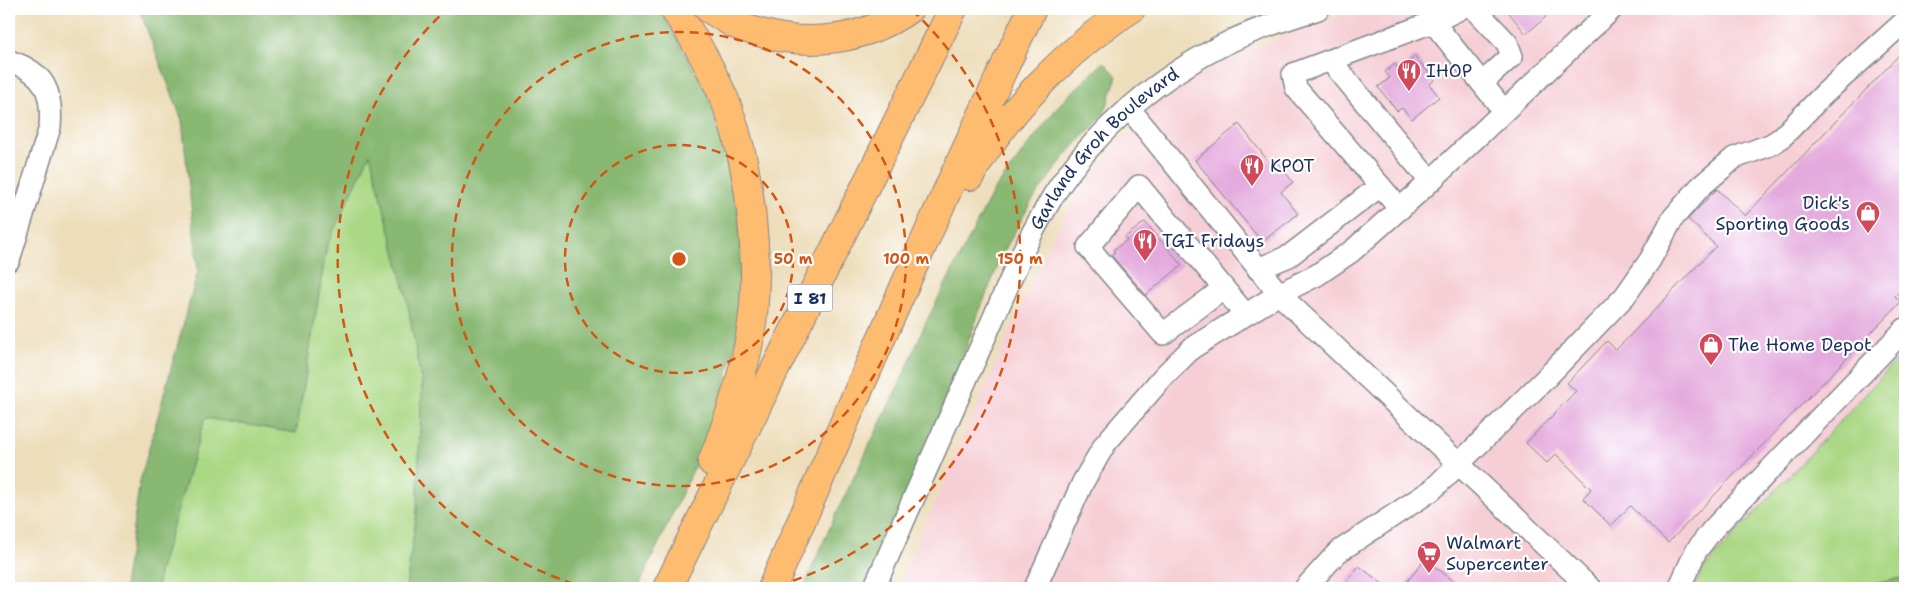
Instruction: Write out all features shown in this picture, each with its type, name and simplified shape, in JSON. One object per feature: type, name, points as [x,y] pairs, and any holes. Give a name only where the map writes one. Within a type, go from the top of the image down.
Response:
[{"type":"highway","points":[[662,588],[723,433],[749,342],[754,296],[754,257],[749,197],[738,144],[721,93],[700,51],[674,9]]},
{"type":"highway","points":[[709,9],[737,26],[774,37],[807,41],[867,32],[896,18],[909,9]]},
{"type":"highway","name":"I 81","points":[[667,588],[953,9]]},
{"type":"highway","points":[[772,588],[884,333],[1032,9]]},
{"type":"highway","points":[[884,333],[973,170],[998,133],[1048,75],[1082,45],[1131,9]]},
{"type":"street","name":"Garland Groh Boulevard","points":[[874,588],[1024,249],[1054,195],[1088,150],[1129,108],[1162,82],[1229,42],[1269,25],[1318,9]]},
{"type":"street","points":[[1400,209],[1296,88],[1293,74],[1433,22],[1460,9]]},
{"type":"street","points":[[1475,9],[1507,43],[1512,56],[1482,83]]},
{"type":"street","points":[[1035,588],[1083,482],[1105,444],[1163,377],[1192,348],[1279,294],[1317,275],[1352,251],[1400,209],[1504,111],[1599,13]]},
{"type":"street","points":[[1304,588],[1338,552],[1432,490],[1460,464],[1624,296],[1650,260],[1673,218],[1700,187],[1734,158],[1770,145],[1782,138],[1825,93],[1905,21]]},
{"type":"street","points":[[1433,22],[1504,111]]},
{"type":"street","points":[[1330,60],[1430,181]]},
{"type":"street","points":[[9,260],[50,127],[52,106],[47,90],[38,78],[15,63]]},
{"type":"street","points":[[1129,108],[1279,294],[1590,588]]},
{"type":"street","points":[[1184,356],[1088,247],[1139,186],[1245,314]]},
{"type":"street","points":[[1258,269],[1289,256],[1380,186]]},
{"type":"street","points":[[1163,334],[1223,289]]},
{"type":"street","points":[[1679,588],[1696,552],[1713,529],[1905,330]]},
{"type":"shaded area","points":[[1357,9],[1905,9],[1905,351],[1702,570],[1694,588],[897,588],[1048,245],[1074,200],[1117,145],[1164,96],[1237,54]]},
{"type":"green space","points":[[139,9],[660,9],[710,98],[741,223],[740,324],[716,420],[638,588],[406,588],[417,511],[422,385],[406,294],[370,154],[327,245],[296,433],[205,418],[159,573],[157,588],[124,588],[140,481],[198,271],[182,120]]},
{"type":"green space","points":[[1104,62],[1117,76],[1104,114],[1064,157],[1031,202],[1003,253],[979,312],[950,394],[866,588],[803,588],[835,516],[905,372],[926,322],[994,190],[1059,105]]},
{"type":"green space","points":[[370,153],[406,294],[422,385],[417,511],[406,588],[157,588],[159,573],[205,417],[296,433],[327,245]]},
{"type":"green space","points":[[1905,351],[1905,577],[1858,588],[1694,588],[1702,570]]},
{"type":"green space","points":[[1905,577],[1905,588],[1858,588]]},
{"type":"building","points":[[1506,9],[1538,9],[1546,17],[1526,34]]},
{"type":"building","name":"The Home Depot","points":[[1905,49],[1905,285],[1895,296],[1901,302],[1668,543],[1630,506],[1611,526],[1583,498],[1591,489],[1556,454],[1547,463],[1526,443],[1576,391],[1567,383],[1607,341],[1616,350],[1716,246],[1688,219],[1717,189],[1745,216]]},
{"type":"building","name":"IHOP","points":[[1415,56],[1435,80],[1429,84],[1439,97],[1412,119],[1402,108],[1397,111],[1378,87],[1390,78],[1385,72],[1395,64],[1399,70]]},
{"type":"building","name":"KPOT","points":[[1239,124],[1269,162],[1274,158],[1293,182],[1281,192],[1298,214],[1262,242],[1195,160]]},
{"type":"building","name":"TGI Fridays","points":[[1145,222],[1182,265],[1146,295],[1111,255],[1115,252],[1113,250],[1127,240],[1125,237]]},
{"type":"building","name":"Walmart Supercenter","points":[[1425,559],[1463,588],[1402,588]]},
{"type":"building","points":[[1359,566],[1388,588],[1341,588]]},
{"type":"place","name":"IHOP","points":[[1409,92]]},
{"type":"place","name":"KPOT","points":[[1252,187]]},
{"type":"place","name":"Dick's Sporting Goods","points":[[1868,234]]},
{"type":"place","name":"TGI Fridays","points":[[1145,262]]},
{"type":"place","name":"The Home Depot","points":[[1711,366]]},
{"type":"place","name":"Walmart Supercenter","points":[[1429,574]]}]
